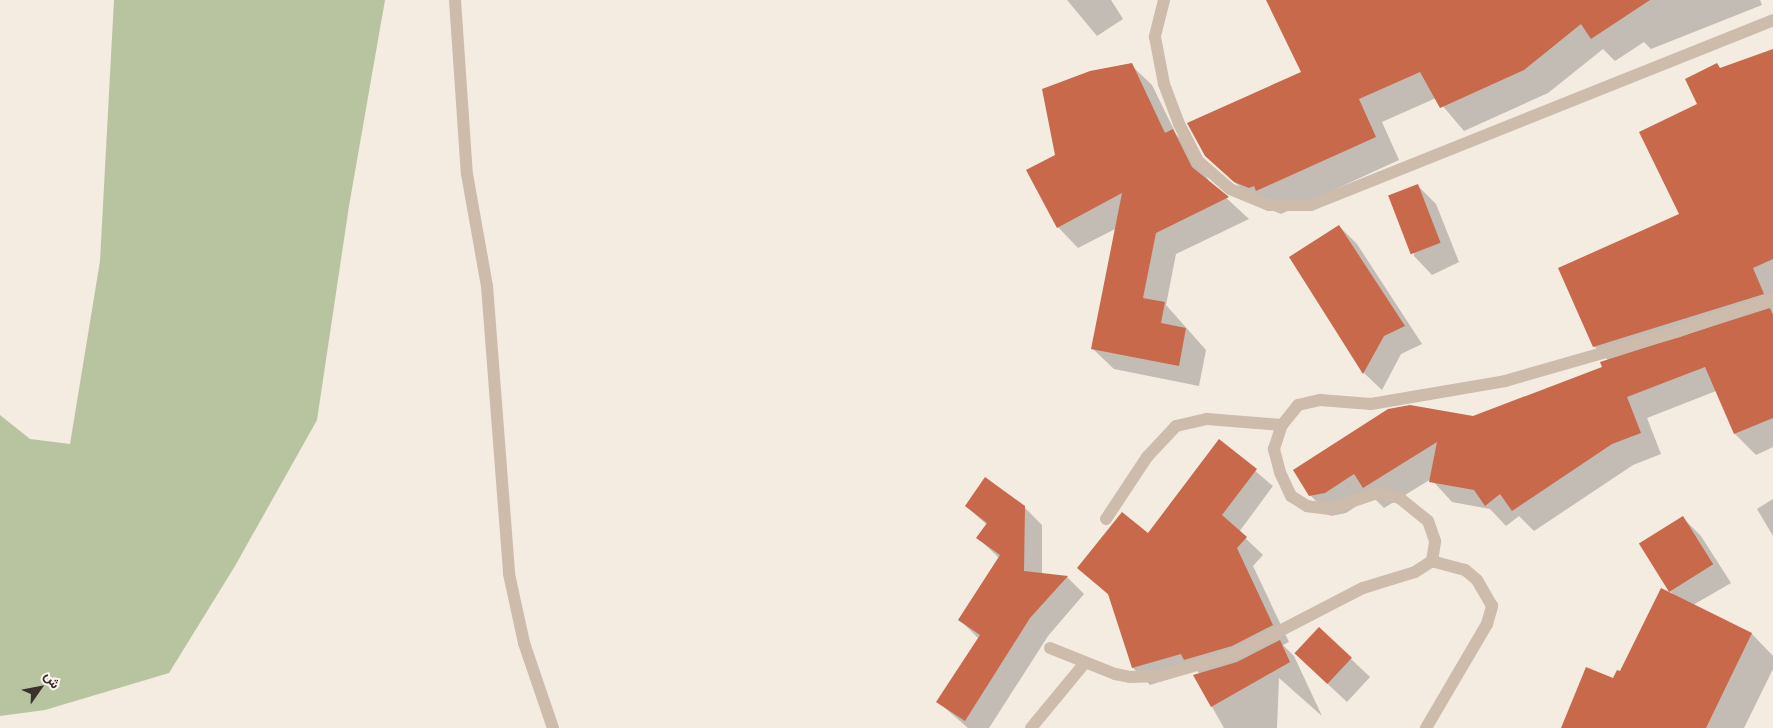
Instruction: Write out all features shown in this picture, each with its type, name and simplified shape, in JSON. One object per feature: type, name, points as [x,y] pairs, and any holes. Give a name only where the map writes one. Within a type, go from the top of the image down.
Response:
[{"type":"street","points":[[455,0],[468,174],[486,286],[509,574],[524,643],[553,728]]},
{"type":"street","points":[[1164,0],[1154,37],[1164,84],[1179,124],[1198,161],[1230,190],[1268,205],[1311,205],[1773,20]]},
{"type":"street","points":[[1432,561],[1435,541],[1428,521],[1400,498],[1377,493],[1330,509],[1307,506],[1291,496],[1280,472],[1274,449],[1282,425],[1298,405],[1320,400],[1371,404],[1505,381],[1676,332],[1773,299]]},
{"type":"street","points":[[1106,519],[1147,457],[1176,426],[1207,419],[1282,425]]},
{"type":"street","points":[[1050,648],[1084,664],[1130,677],[1159,676],[1194,668],[1235,654],[1363,588],[1414,572],[1432,561],[1464,570],[1477,580],[1492,606],[1487,624],[1426,728]]},
{"type":"street","points":[[1031,728],[1084,664]]},
{"type":"green space","points":[[114,0],[385,0],[349,206],[317,420],[235,566],[169,673],[45,710],[0,716],[0,415],[30,439],[70,444],[100,261]]},
{"type":"building","points":[[1266,0],[1650,0],[1591,39],[1581,24],[1524,70],[1440,108],[1420,72],[1359,99],[1376,137],[1256,191],[1254,186],[1249,188],[1234,182],[1205,156],[1187,123],[1301,72]]},
{"type":"building","points":[[1773,49],[1773,259],[1753,268],[1764,294],[1593,347],[1558,268],[1679,214],[1639,132],[1697,104],[1685,79],[1717,63],[1720,68]]},
{"type":"building","points":[[1132,63],[1165,133],[1173,129],[1192,167],[1229,197],[1156,233],[1143,298],[1165,302],[1161,323],[1186,328],[1179,366],[1091,349],[1122,193],[1057,228],[1026,170],[1055,155],[1042,89],[1090,71]]},
{"type":"building","points":[[1418,184],[1441,243],[1411,254],[1388,195]]},
{"type":"building","points":[[1339,225],[1405,326],[1384,336],[1363,374],[1289,257]]},
{"type":"building","points":[[1770,308],[1773,315],[1773,418],[1734,434],[1705,367],[1627,397],[1641,433],[1612,444],[1512,511],[1500,494],[1485,506],[1474,490],[1429,482],[1437,442],[1363,488],[1354,474],[1325,493],[1309,496],[1293,470],[1388,409],[1410,405],[1473,416],[1602,367],[1600,362]]},
{"type":"building","points":[[1219,439],[1257,469],[1222,515],[1247,537],[1237,548],[1273,625],[1232,646],[1184,660],[1181,654],[1132,668],[1108,594],[1077,568],[1122,512],[1148,533]]},
{"type":"building","points":[[985,477],[1025,506],[1024,571],[1068,576],[1030,618],[965,721],[936,702],[980,635],[958,620],[1000,555],[976,538],[987,523],[965,506]]},
{"type":"building","points":[[1683,516],[1713,564],[1669,592],[1639,544]]},
{"type":"building","points":[[1661,588],[1752,633],[1706,728],[1561,728],[1586,667],[1613,678],[1617,670],[1620,671]]},
{"type":"building","points":[[1319,627],[1352,658],[1327,684],[1294,653]]},
{"type":"building","points":[[1280,640],[1290,662],[1211,707],[1193,675],[1237,662]]}]
